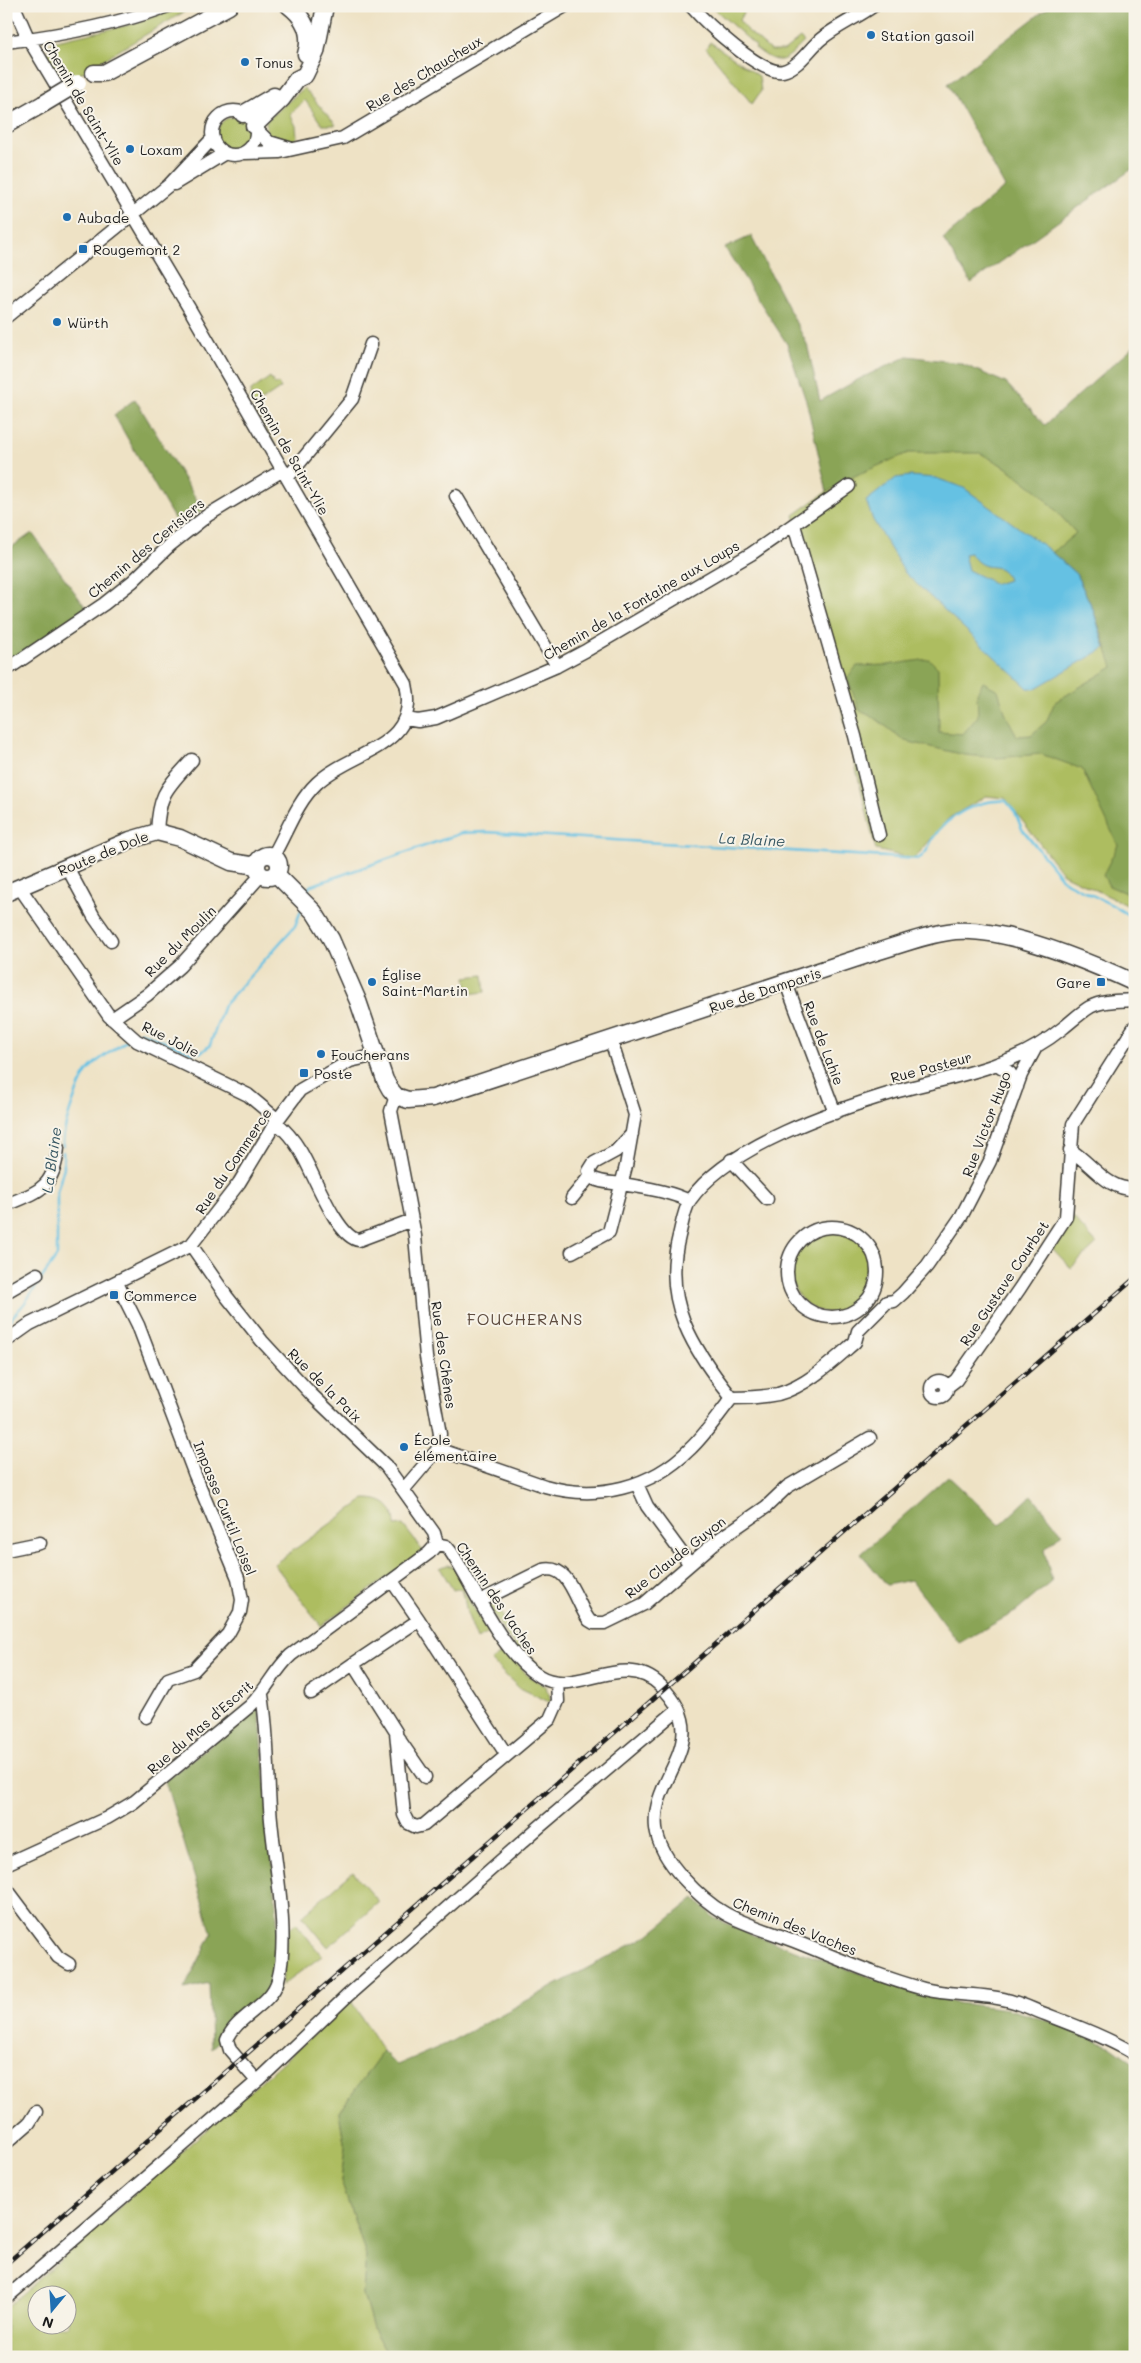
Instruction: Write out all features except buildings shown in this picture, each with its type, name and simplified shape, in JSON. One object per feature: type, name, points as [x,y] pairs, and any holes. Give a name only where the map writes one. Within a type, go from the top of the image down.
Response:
[{"type":"main road","points":[[6,125],[206,6]]},
{"type":"main road","points":[[94,73],[104,73],[229,6]]},
{"type":"main road","points":[[289,6],[299,15],[309,34],[308,48],[293,84]]},
{"type":"main road","points":[[251,122],[305,75],[314,58],[325,6]]},
{"type":"main road","name":"Route de Dole","points":[[13,890],[137,837],[157,832],[180,838],[231,862],[265,871]]},
{"type":"main road","points":[[265,871],[279,866],[273,856]]},
{"type":"main road","points":[[265,871],[314,912],[331,939],[358,1001],[384,1080],[396,1096]]},
{"type":"main road","name":"Rue de Damparis","points":[[396,1096],[408,1100],[433,1098],[941,933],[969,931],[992,933],[1098,966],[1135,983]]},
{"type":"street","name":"Chemin de Saint-Ylie","points":[[14,6],[28,38],[400,672],[409,697],[406,718]]},
{"type":"street","points":[[6,42],[134,19],[168,6]]},
{"type":"street","name":"Rue des Chaucheux","points":[[244,153],[280,152],[326,143],[355,132],[566,6]]},
{"type":"street","points":[[691,6],[710,26],[765,67],[778,72],[792,68],[828,33],[873,6]]},
{"type":"street","points":[[251,122],[254,142],[244,153],[238,155],[225,153],[218,149],[212,138],[213,126],[220,117],[231,112],[251,122],[273,144],[291,149]]},
{"type":"street","points":[[6,317],[169,185],[212,138]]},
{"type":"street","points":[[169,185],[185,179],[225,153]]},
{"type":"street","name":"Chemin des Cerisiers","points":[[6,670],[104,604],[133,582],[170,545],[208,516],[285,474],[345,411],[352,399],[371,344]]},
{"type":"street","name":"Chemin de la Fontaine aux Loups","points":[[406,718],[418,721],[436,718],[557,666],[727,569],[849,486]]},
{"type":"street","points":[[456,496],[557,666]]},
{"type":"street","points":[[794,525],[854,736],[879,835]]},
{"type":"street","points":[[273,856],[304,797],[317,783],[391,737],[406,718]]},
{"type":"street","points":[[157,832],[158,806],[164,791],[192,760]]},
{"type":"street","points":[[67,867],[94,917],[111,941]]},
{"type":"street","name":"Rue du Moulin","points":[[112,1019],[147,995],[180,966],[265,871]]},
{"type":"street","name":"Rue Jolie","points":[[13,890],[37,915],[112,1019],[137,1041],[248,1094],[277,1121],[300,1149],[340,1226],[351,1238],[359,1240],[412,1220]]},
{"type":"street","name":"Rue de Lahie","points":[[786,983],[835,1113]]},
{"type":"street","name":"Rue Pasteur","points":[[732,1398],[697,1351],[690,1338],[678,1302],[676,1257],[689,1202],[709,1177],[731,1160],[764,1142],[835,1113],[898,1091],[997,1064],[1034,1049],[1091,1007],[1135,1000]]},
{"type":"street","name":"Rue Gustave Courbet","points":[[947,1387],[956,1380],[1066,1217],[1071,1134],[1078,1114],[1135,1026]]},
{"type":"street","points":[[572,1252],[610,1232],[623,1184],[635,1115],[634,1106],[611,1041]]},
{"type":"street","name":"Rue Victor Hugo","points":[[732,1398],[763,1397],[780,1393],[796,1386],[855,1342],[858,1331],[887,1302],[894,1301],[903,1293],[927,1266],[961,1217],[990,1161],[1017,1087],[1034,1049]]},
{"type":"street","name":"Rue du Commerce","points":[[6,1341],[30,1324],[117,1283],[191,1245],[239,1183],[277,1121],[305,1085],[350,1061],[377,1054]]},
{"type":"street","points":[[997,1064],[1010,1073],[1017,1087]]},
{"type":"street","name":"Rue des Chênes","points":[[396,1096],[392,1111],[412,1220],[426,1357],[440,1434],[438,1449]]},
{"type":"street","points":[[572,1198],[590,1176],[589,1171],[594,1163],[616,1151],[632,1134]]},
{"type":"street","points":[[6,1205],[39,1192],[49,1182],[56,1168],[58,1148]]},
{"type":"street","points":[[1070,1150],[1110,1183],[1123,1190],[1135,1189]]},
{"type":"street","points":[[731,1160],[767,1199]]},
{"type":"street","points":[[590,1176],[602,1183],[623,1184],[668,1193],[689,1202]]},
{"type":"street","points":[[858,1331],[851,1322],[838,1316],[821,1315],[810,1311],[801,1304],[793,1293],[787,1274],[788,1261],[793,1249],[801,1239],[810,1232],[826,1227],[842,1228],[852,1232],[866,1242],[876,1262],[876,1279],[880,1292],[887,1302]]},
{"type":"street","name":"Rue de la Paix","points":[[191,1245],[227,1297],[282,1364],[379,1460],[404,1489],[436,1536],[437,1544]]},
{"type":"street","points":[[6,1292],[37,1274]]},
{"type":"street","points":[[838,1316],[861,1306],[870,1296],[876,1279]]},
{"type":"street","name":"Impasse Curtil Loisel","points":[[117,1283],[138,1325],[195,1475],[238,1578],[242,1600],[238,1616],[228,1634],[194,1670],[168,1679],[146,1717]]},
{"type":"street","points":[[404,1489],[438,1449],[561,1490],[600,1492],[637,1484],[662,1472],[684,1455],[732,1398]]},
{"type":"street","name":"Rue Claude Guyon","points":[[480,1601],[543,1570],[552,1569],[564,1575],[589,1620],[600,1624],[644,1604],[689,1563],[718,1540],[766,1507],[788,1487],[870,1438]]},
{"type":"street","points":[[637,1484],[647,1506],[689,1563]]},
{"type":"street","points":[[6,1550],[40,1543]]},
{"type":"street","name":"Rue du Mas d'Escrit","points":[[6,1864],[107,1818],[134,1802],[262,1695],[285,1660],[429,1553],[437,1544]]},
{"type":"street","name":"Chemin des Vaches","points":[[437,1544],[446,1546],[451,1552],[506,1641],[524,1664],[546,1680],[557,1682],[613,1672],[644,1674],[663,1688],[677,1710],[683,1724],[683,1741],[676,1763],[656,1809],[657,1836],[670,1861],[682,1877],[720,1912],[742,1923],[865,1970],[926,1990],[1007,2000],[1096,2034],[1135,2054]]},
{"type":"street","points":[[392,1580],[506,1754]]},
{"type":"street","points":[[311,1693],[418,1620]]},
{"type":"street","points":[[353,1664],[393,1726],[397,1736],[425,1777]]},
{"type":"street","points":[[397,1736],[404,1814],[408,1823],[416,1827],[424,1825],[506,1754],[550,1719],[558,1701],[557,1682]]},
{"type":"street","points":[[257,2081],[227,2045],[231,2031],[273,1993],[278,1979],[281,1959],[281,1920],[262,1695]]},
{"type":"street","points":[[6,2298],[257,2081],[346,1997],[538,1828],[677,1710]]},
{"type":"street","points":[[6,1888],[58,1957],[69,1964]]},
{"type":"street","points":[[6,2143],[29,2123],[36,2112]]},
{"type":"green space","points":[[181,6],[194,6],[71,79],[68,76],[60,80],[48,57],[49,47],[52,42],[133,24]]},
{"type":"green space","points":[[711,6],[747,6],[739,20],[747,30],[771,51],[784,51],[800,38],[804,42],[786,58],[776,60],[770,58],[755,48],[756,46]]},
{"type":"green space","points":[[1050,6],[1135,6],[1135,167],[971,283],[943,239],[1005,187],[948,84]]},
{"type":"green space","points":[[710,42],[759,76],[761,91],[752,104],[706,48]]},
{"type":"green space","points":[[304,88],[336,125],[322,125],[305,100],[290,114],[296,126],[297,137],[290,144],[275,141],[266,130],[266,121]]},
{"type":"green space","points":[[234,117],[246,122],[251,134],[246,146],[234,151],[222,146],[217,134],[222,122]]},
{"type":"green space","points":[[751,236],[807,344],[820,401],[859,379],[908,356],[960,363],[1006,383],[1045,425],[1135,345],[1135,897],[1109,886],[1103,875],[1118,845],[1082,769],[1041,754],[997,758],[965,755],[905,741],[875,718],[860,711],[847,678],[857,666],[887,665],[929,659],[938,668],[939,732],[963,734],[978,716],[977,693],[983,682],[998,690],[1006,715],[1017,736],[1031,735],[1046,722],[1055,702],[1113,667],[1093,609],[1076,574],[1052,553],[1076,533],[1040,493],[1007,468],[980,453],[908,453],[852,477],[827,492],[807,404],[787,344],[725,248]]},
{"type":"green space","points":[[270,377],[275,385],[278,383],[281,388],[254,406],[281,456],[249,401],[251,391]]},
{"type":"green space","points":[[135,399],[203,510],[180,529],[114,415]]},
{"type":"green space","points":[[923,441],[996,448],[1135,561],[1135,909],[1063,874],[1005,798],[986,796],[949,818],[914,859],[876,850],[794,515],[874,458]]},
{"type":"green space","points":[[32,533],[89,612],[6,664],[6,551]]},
{"type":"green space","points":[[483,975],[485,992],[468,994],[466,977]]},
{"type":"green space","points":[[1073,1217],[1097,1244],[1071,1268],[1051,1247]]},
{"type":"green space","points":[[824,1231],[840,1231],[855,1238],[866,1249],[873,1264],[870,1288],[861,1301],[840,1313],[824,1313],[809,1306],[798,1295],[791,1280],[791,1264],[798,1249],[809,1238]]},
{"type":"green space","points":[[948,1476],[1000,1525],[1032,1495],[1062,1533],[1044,1550],[1052,1581],[1017,1611],[959,1643],[911,1580],[887,1585],[861,1554]]},
{"type":"green space","points":[[365,1499],[378,1500],[387,1505],[393,1513],[395,1526],[403,1525],[423,1551],[321,1626],[274,1564]]},
{"type":"green space","points":[[466,1552],[487,1591],[479,1592],[463,1563],[465,1562],[461,1555]]},
{"type":"green space","points":[[447,1565],[454,1567],[465,1587],[464,1592],[487,1630],[492,1631],[527,1675],[545,1686],[551,1703],[518,1687],[491,1661],[502,1653],[489,1633],[477,1639],[467,1613],[462,1588],[453,1590],[440,1568]]},
{"type":"green space","points":[[493,1601],[528,1655],[548,1673],[546,1675],[520,1652],[506,1634],[488,1604]]},
{"type":"green space","points":[[259,1706],[277,1915],[278,1992],[211,2048],[209,1983],[184,1989],[212,1934],[165,1781]]},
{"type":"green space","points":[[353,1872],[379,1902],[328,1947],[302,1916]]},
{"type":"green space","points":[[695,1898],[714,1918],[753,1935],[898,1987],[956,2003],[1008,2009],[1058,2024],[1112,2047],[1135,2064],[1135,2357],[389,2357],[373,2329],[363,2294],[366,2255],[341,2181],[345,2148],[339,2112],[383,2051],[397,2065],[446,2044],[649,1935]]},
{"type":"green space","points":[[296,1923],[322,1956],[282,1985],[287,1931]]},
{"type":"green space","points":[[351,2001],[383,2051],[339,2112],[345,2148],[341,2181],[366,2255],[363,2294],[373,2329],[389,2357],[6,2357],[6,2308],[28,2288],[28,2336],[78,2336],[78,2286],[31,2286]]},
{"type":"water","points":[[910,476],[936,478],[964,488],[1048,549],[1076,574],[1093,609],[1105,648],[1034,689],[1028,688],[905,573],[873,520],[866,501],[896,478]],"holes":[[[970,553],[983,565],[1002,570],[1008,580],[996,584],[968,570],[964,554]]]},
{"type":"waterway","name":"La Blaine","points":[[307,892],[310,886],[462,833],[486,832],[918,859],[925,853],[939,830],[965,810],[985,803],[1006,801],[1015,812],[1022,829],[1064,881],[1135,919]]},
{"type":"waterway","name":"La Blaine","points":[[136,1034],[141,1032],[193,1053],[202,1052],[210,1045],[224,1005],[295,926],[302,908]]},
{"type":"waterway","name":"La Blaine","points":[[63,1146],[65,1128],[72,1104],[87,1072],[100,1059],[127,1040]]},
{"type":"waterway","name":"La Blaine","points":[[6,1324],[24,1304],[57,1256],[57,1192],[64,1167],[63,1152]]},
{"type":"railway","points":[[6,2264],[1135,1278]]},
{"type":"place","name":"Station gasoil","points":[[871,35]]},
{"type":"place","name":"Tonus","points":[[245,62]]},
{"type":"place","name":"Loxam","points":[[130,149]]},
{"type":"place","name":"Aubade","points":[[67,217]]},
{"type":"place","name":"Rougemont 2","points":[[83,249]]},
{"type":"place","name":"Würth","points":[[57,322]]},
{"type":"place","name":"Église Saint-Martin","points":[[372,982]]},
{"type":"place","name":"Gare","points":[[1101,982]]},
{"type":"place","name":"Foucherans","points":[[321,1054]]},
{"type":"place","name":"Poste","points":[[304,1073]]},
{"type":"place","name":"Commerce","points":[[114,1295]]},
{"type":"place","name":"École élémentaire","points":[[404,1447]]},
{"type":"district","name":"FOUCHERANS","points":[[525,1318]]}]
